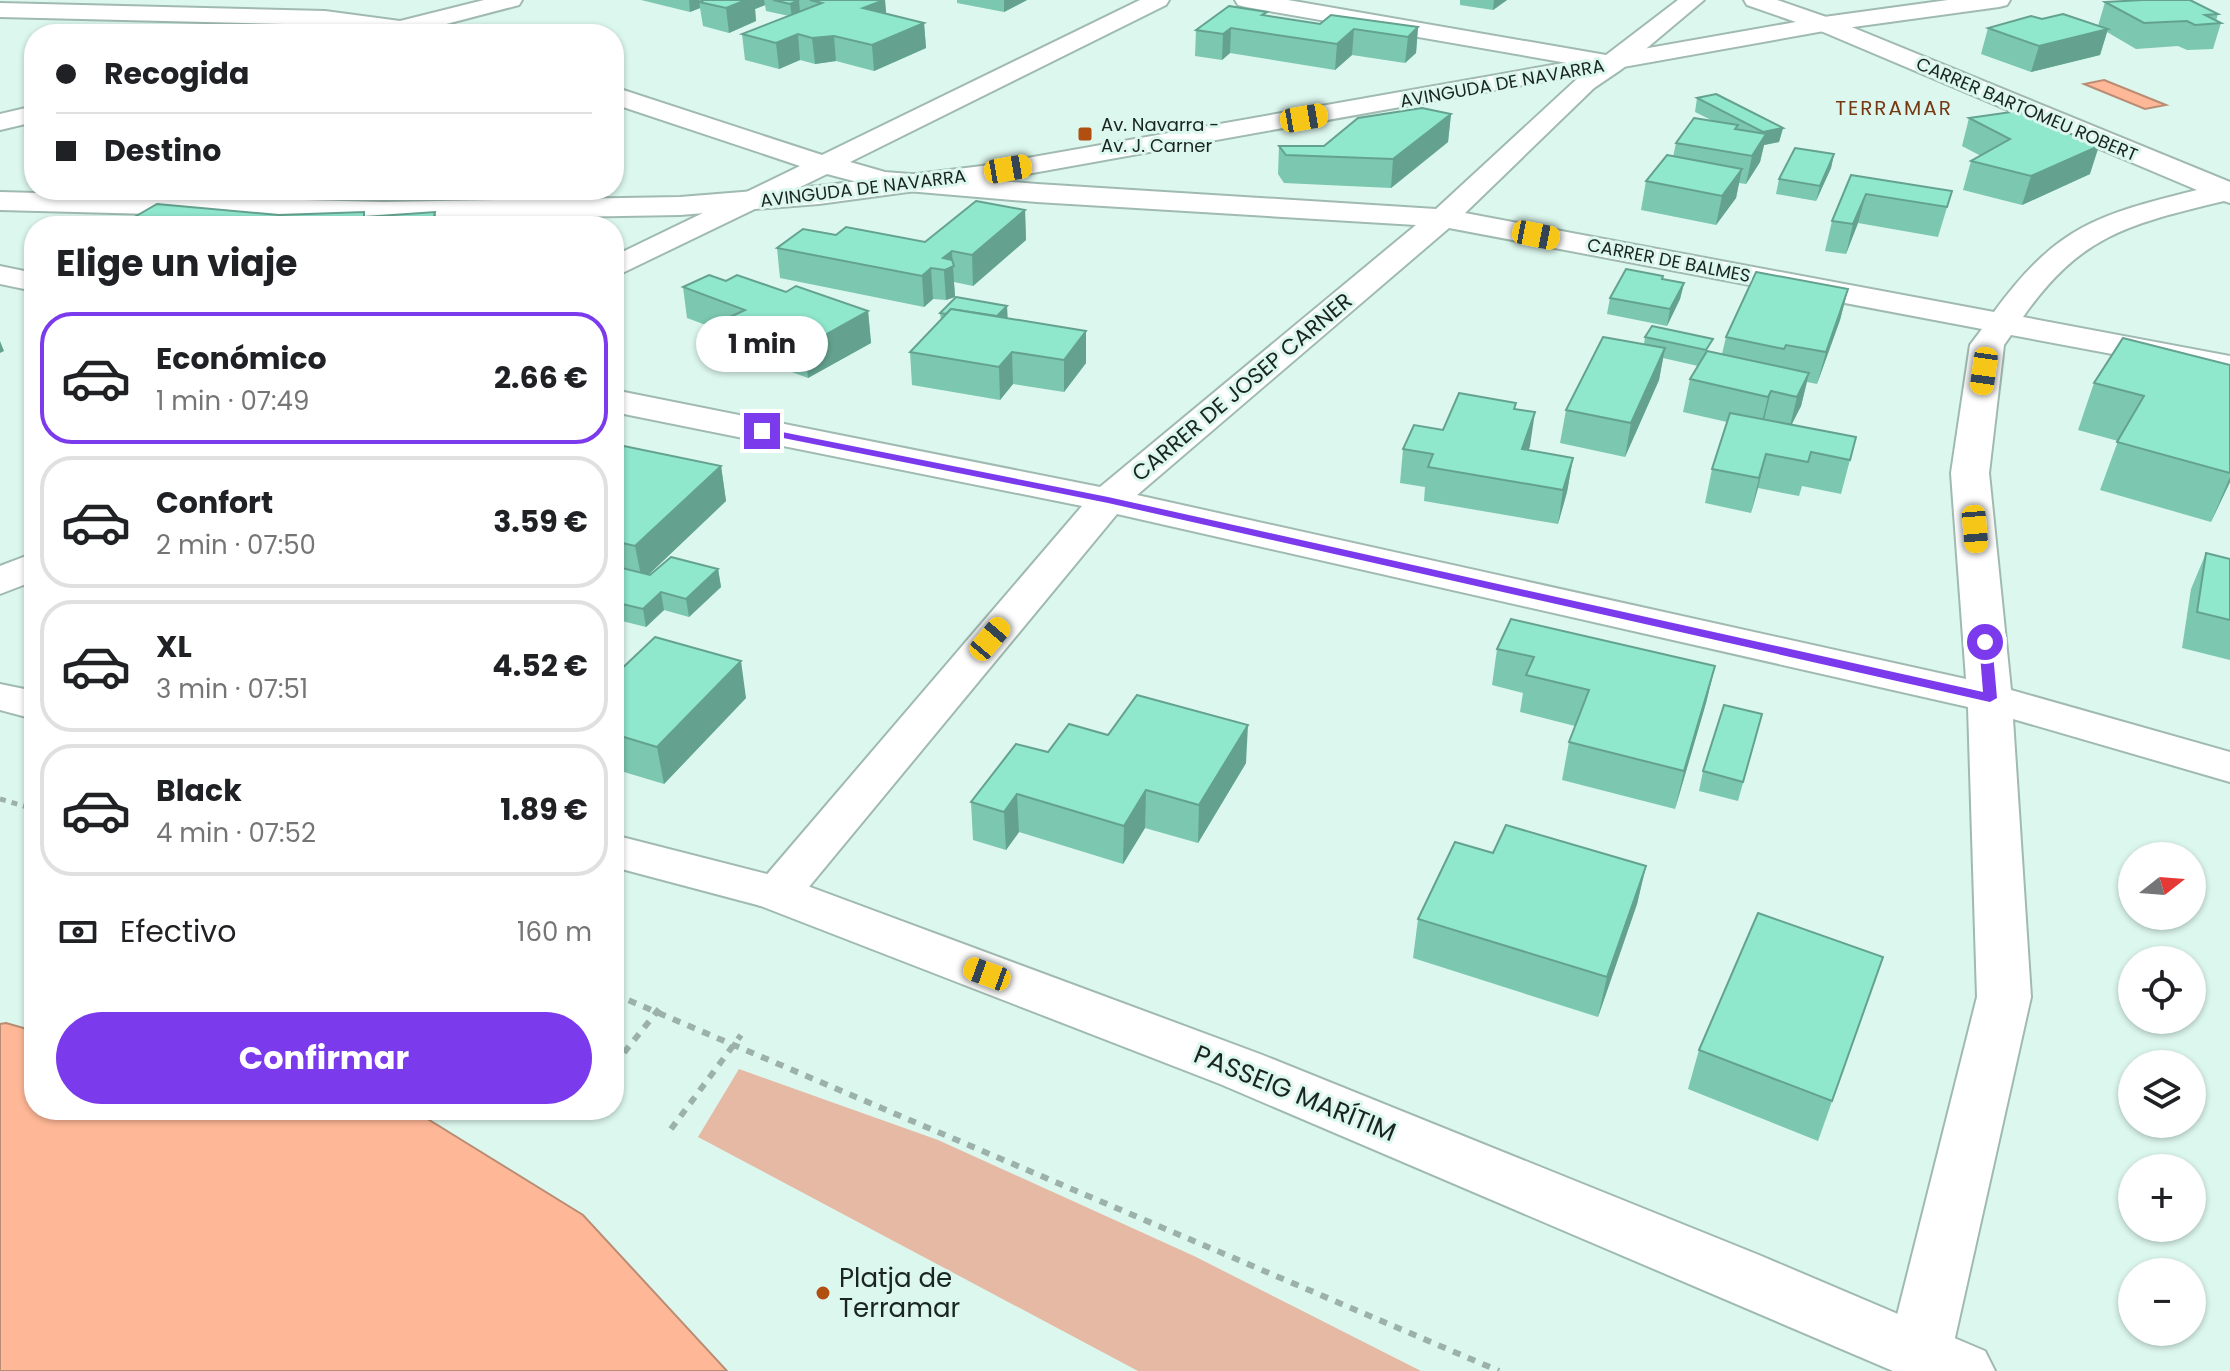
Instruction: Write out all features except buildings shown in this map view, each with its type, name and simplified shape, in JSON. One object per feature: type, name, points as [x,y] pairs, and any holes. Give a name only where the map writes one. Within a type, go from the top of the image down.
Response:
[{"type":"street","points":[[417,24],[511,0]]},
{"type":"street","points":[[624,263],[1158,0]]},
{"type":"street","points":[[1246,0],[1613,64]]},
{"type":"street","name":"CARRER DE JOSEP CARNER","points":[[776,893],[1108,500],[1443,218],[1585,83],[1693,0]]},
{"type":"street","name":"CARRER BARTOMEU ROBERT","points":[[1755,0],[1824,24],[2229,192]]},
{"type":"street","name":"AVINGUDA DE NAVARRA","points":[[0,201],[383,211],[634,207],[747,201],[912,184],[1613,64],[1824,24],[1999,0]]},
{"type":"street","points":[[0,7],[355,20],[378,24]]},
{"type":"street","points":[[287,17],[313,24]]},
{"type":"street","points":[[624,98],[823,164],[912,184]]},
{"type":"street","points":[[0,122],[24,116]]},
{"type":"street","name":"CARRER DE BALMES","points":[[912,184],[1443,218],[2230,366]]},
{"type":"street","points":[[1941,1361],[2004,997],[1990,698],[1970,473],[1987,345],[2001,323],[2059,254],[2094,231],[2148,211],[2229,192]]},
{"type":"street","points":[[0,211],[42,202]]},
{"type":"street","points":[[0,275],[24,280]]},
{"type":"street","points":[[624,403],[1108,500],[1990,698],[2230,767]]},
{"type":"street","points":[[0,582],[24,570]]},
{"type":"street","points":[[0,697],[24,703]]},
{"type":"street","name":"PASSEIG MARÍTIM","points":[[624,854],[776,893],[1240,1069],[1941,1361]]},
{"type":"path","points":[[0,799],[24,806]]},
{"type":"path","points":[[624,998],[1499,1371]]},
{"type":"path","points":[[624,1053],[660,1008]]},
{"type":"path","points":[[671,1129],[741,1035]]},
{"type":"shaded area","points":[[2104,80],[2166,105],[2145,109],[2084,84]]},
{"type":"shaded area","points":[[0,1024],[24,1028],[24,1120],[429,1120],[583,1215],[727,1371],[0,1371]]},
{"type":"shaded area","points":[[739,1069],[938,1140],[1194,1256],[1421,1371],[1138,1371],[698,1137]]},
{"type":"place","name":"Av. Navarra - Av. J. Carner","points":[[1085,134]]},
{"type":"place","name":"Platja de Terramar","points":[[823,1293]]},
{"type":"district","name":"TERRAMAR","points":[[1894,108]]},
{"type":"route","points":[[762,431],[1108,500],[1990,698],[1985,642]]}]
